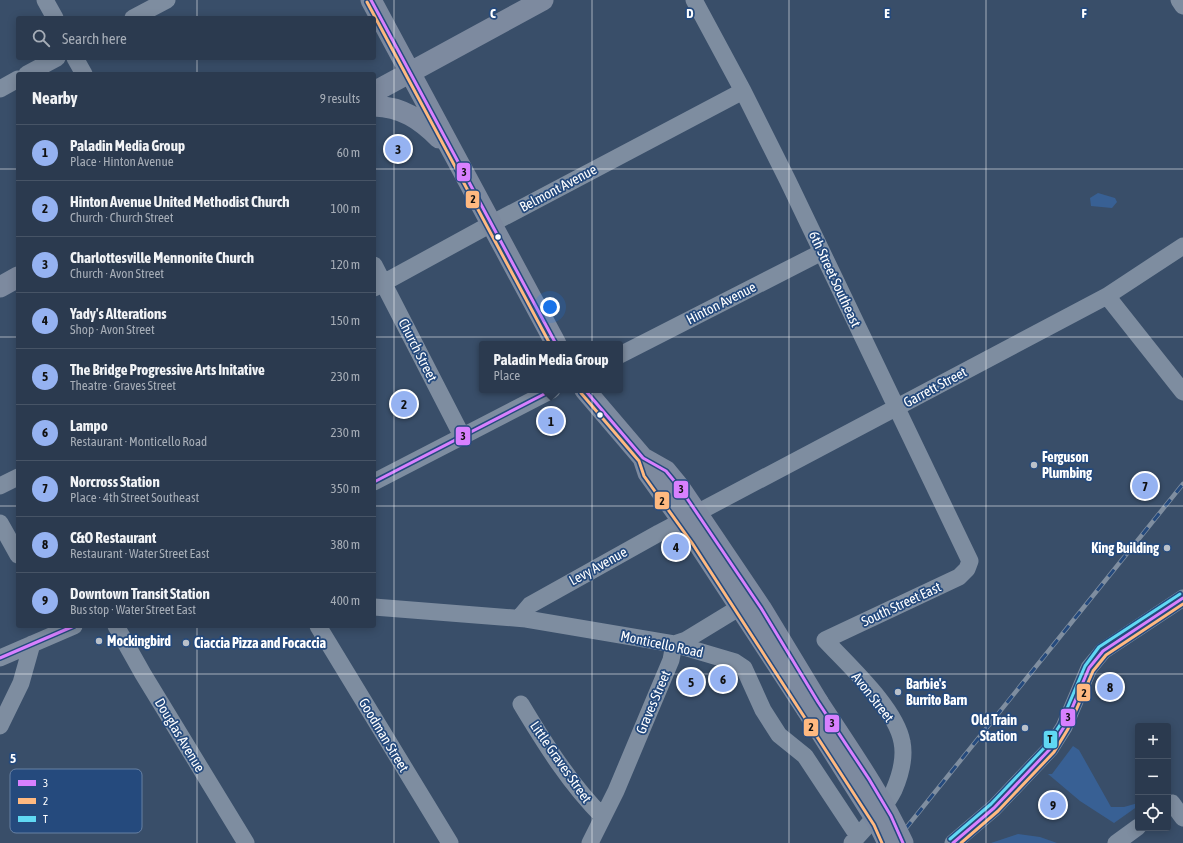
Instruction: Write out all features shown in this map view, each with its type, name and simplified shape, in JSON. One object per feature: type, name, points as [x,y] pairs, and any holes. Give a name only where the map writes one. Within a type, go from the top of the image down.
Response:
[{"type":"main road","points":[[371,0],[554,341]]},
{"type":"main road","points":[[376,91],[543,0]]},
{"type":"main road","points":[[376,106],[397,108],[412,115],[425,124],[452,151]]},
{"type":"main road","points":[[0,287],[16,278]]},
{"type":"main road","points":[[588,393],[643,458],[648,473],[689,517],[747,602],[812,706],[888,843]]},
{"type":"main road","points":[[812,706],[869,779],[891,816],[903,843]]},
{"type":"street","points":[[45,0],[54,16]]},
{"type":"street","points":[[136,16],[167,0]]},
{"type":"street","name":"6th Street Southeast","points":[[694,0],[744,91],[970,561]]},
{"type":"street","points":[[1178,0],[1183,6]]},
{"type":"street","points":[[32,72],[53,60]]},
{"type":"street","points":[[76,60],[83,72]]},
{"type":"street","points":[[0,89],[16,80]]},
{"type":"street","name":"Belmont Avenue","points":[[379,285],[491,224],[744,91]]},
{"type":"street","name":"Garrett Street","points":[[689,517],[1107,296],[1183,246]]},
{"type":"street","name":"Hinton Avenue","points":[[623,353],[822,252]]},
{"type":"street","name":"Church Street","points":[[376,272],[379,285],[462,436]]},
{"type":"street","points":[[1107,296],[1183,392]]},
{"type":"street","points":[[376,481],[546,393]]},
{"type":"street","points":[[0,486],[16,478]]},
{"type":"street","name":"Levy Avenue","points":[[519,618],[530,604],[689,517]]},
{"type":"street","points":[[0,523],[16,551]]},
{"type":"street","name":"South Street East","points":[[826,640],[959,576],[966,569],[970,561]]},
{"type":"street","points":[[953,843],[994,808],[1050,749],[1064,727],[1089,668],[1094,660],[1103,652],[1182,601]]},
{"type":"street","points":[[674,644],[686,640],[747,602]]},
{"type":"street","name":"Monticello Road","points":[[376,607],[519,618],[674,644],[734,662],[744,668],[763,710],[779,735],[805,756],[855,840]]},
{"type":"street","name":"Douglas Avenue","points":[[117,628],[143,674],[246,843]]},
{"type":"street","name":"Goodman Street","points":[[319,628],[450,843]]},
{"type":"street","points":[[0,658],[32,644],[56,629]]},
{"type":"street","name":"Avon Street","points":[[826,640],[884,705],[893,720],[902,743],[900,775],[894,790],[885,804],[855,840]]},
{"type":"street","points":[[0,726],[21,683],[32,644]]},
{"type":"street","name":"Graves Street","points":[[590,843],[604,817],[671,660],[674,644]]},
{"type":"street","name":"Little Graves Street","points":[[521,704],[552,754],[576,787],[604,817]]},
{"type":"street","points":[[1174,801],[1183,818]]},
{"type":"street","points":[[1116,843],[1135,829]]},
{"type":"shaded area","points":[[1098,193],[1115,198],[1117,202],[1112,208],[1091,206],[1090,198]]},
{"type":"shaded area","points":[[1073,746],[1079,750],[1111,807],[1124,807],[1135,804],[1135,808],[1114,823],[1080,801],[1048,774],[1052,774]]},
{"type":"shaded area","points":[[1018,834],[1040,837],[1057,843],[991,843]]},
{"type":"railway","points":[[894,843],[1183,484]]},
{"type":"transit line","name":"3","points":[[371,0],[554,341]]},
{"type":"transit line","name":"2","points":[[367,2],[374,16]]},
{"type":"transit line","name":"2","points":[[376,19],[548,341]]},
{"type":"transit line","name":"3","points":[[376,481],[546,393]]},
{"type":"transit line","name":"2","points":[[581,393],[639,461],[644,476],[692,543],[874,825],[882,843]]},
{"type":"transit line","name":"3","points":[[588,393],[643,458],[666,471],[680,488],[761,608],[818,702],[869,779],[891,816],[903,843]]},
{"type":"transit line","name":"T","points":[[950,839],[991,804],[1046,746],[1060,725],[1085,666],[1099,647],[1180,594]]},
{"type":"transit line","name":"3","points":[[953,843],[994,808],[1050,749],[1064,727],[1089,668],[1103,651],[1183,598]]},
{"type":"transit line","name":"2","points":[[961,843],[998,811],[1054,752],[1068,729],[1093,671],[1106,655],[1183,604]]},
{"type":"transit line","name":"3","points":[[0,658],[69,628]]},
{"type":"place","name":"Charlottesville Mennonite Church","points":[[398,149]]},
{"type":"place","name":"Hinton Avenue United Methodist Church","points":[[404,404]]},
{"type":"place","name":"Paladin Media Group","points":[[551,421]]},
{"type":"place","name":"Ferguson Plumbing","points":[[1034,465]]},
{"type":"place","name":"Norcross Station","points":[[1145,486]]},
{"type":"place","name":"Yady's Alterations","points":[[676,547]]},
{"type":"place","name":"King Building","points":[[1167,548]]},
{"type":"place","name":"Mockingbird","points":[[99,641]]},
{"type":"place","name":"Ciaccia Pizza and Focaccia","points":[[186,643]]},
{"type":"place","name":"Lampo","points":[[723,679]]},
{"type":"place","name":"The Bridge Progressive Arts Initative","points":[[691,682]]},
{"type":"place","name":"C&O Restaurant","points":[[1110,687]]},
{"type":"place","name":"Barbie's Burrito Barn","points":[[898,692]]},
{"type":"place","name":"Old Train Station","points":[[1025,728]]},
{"type":"place","name":"Downtown Transit Station","points":[[1053,805]]}]
